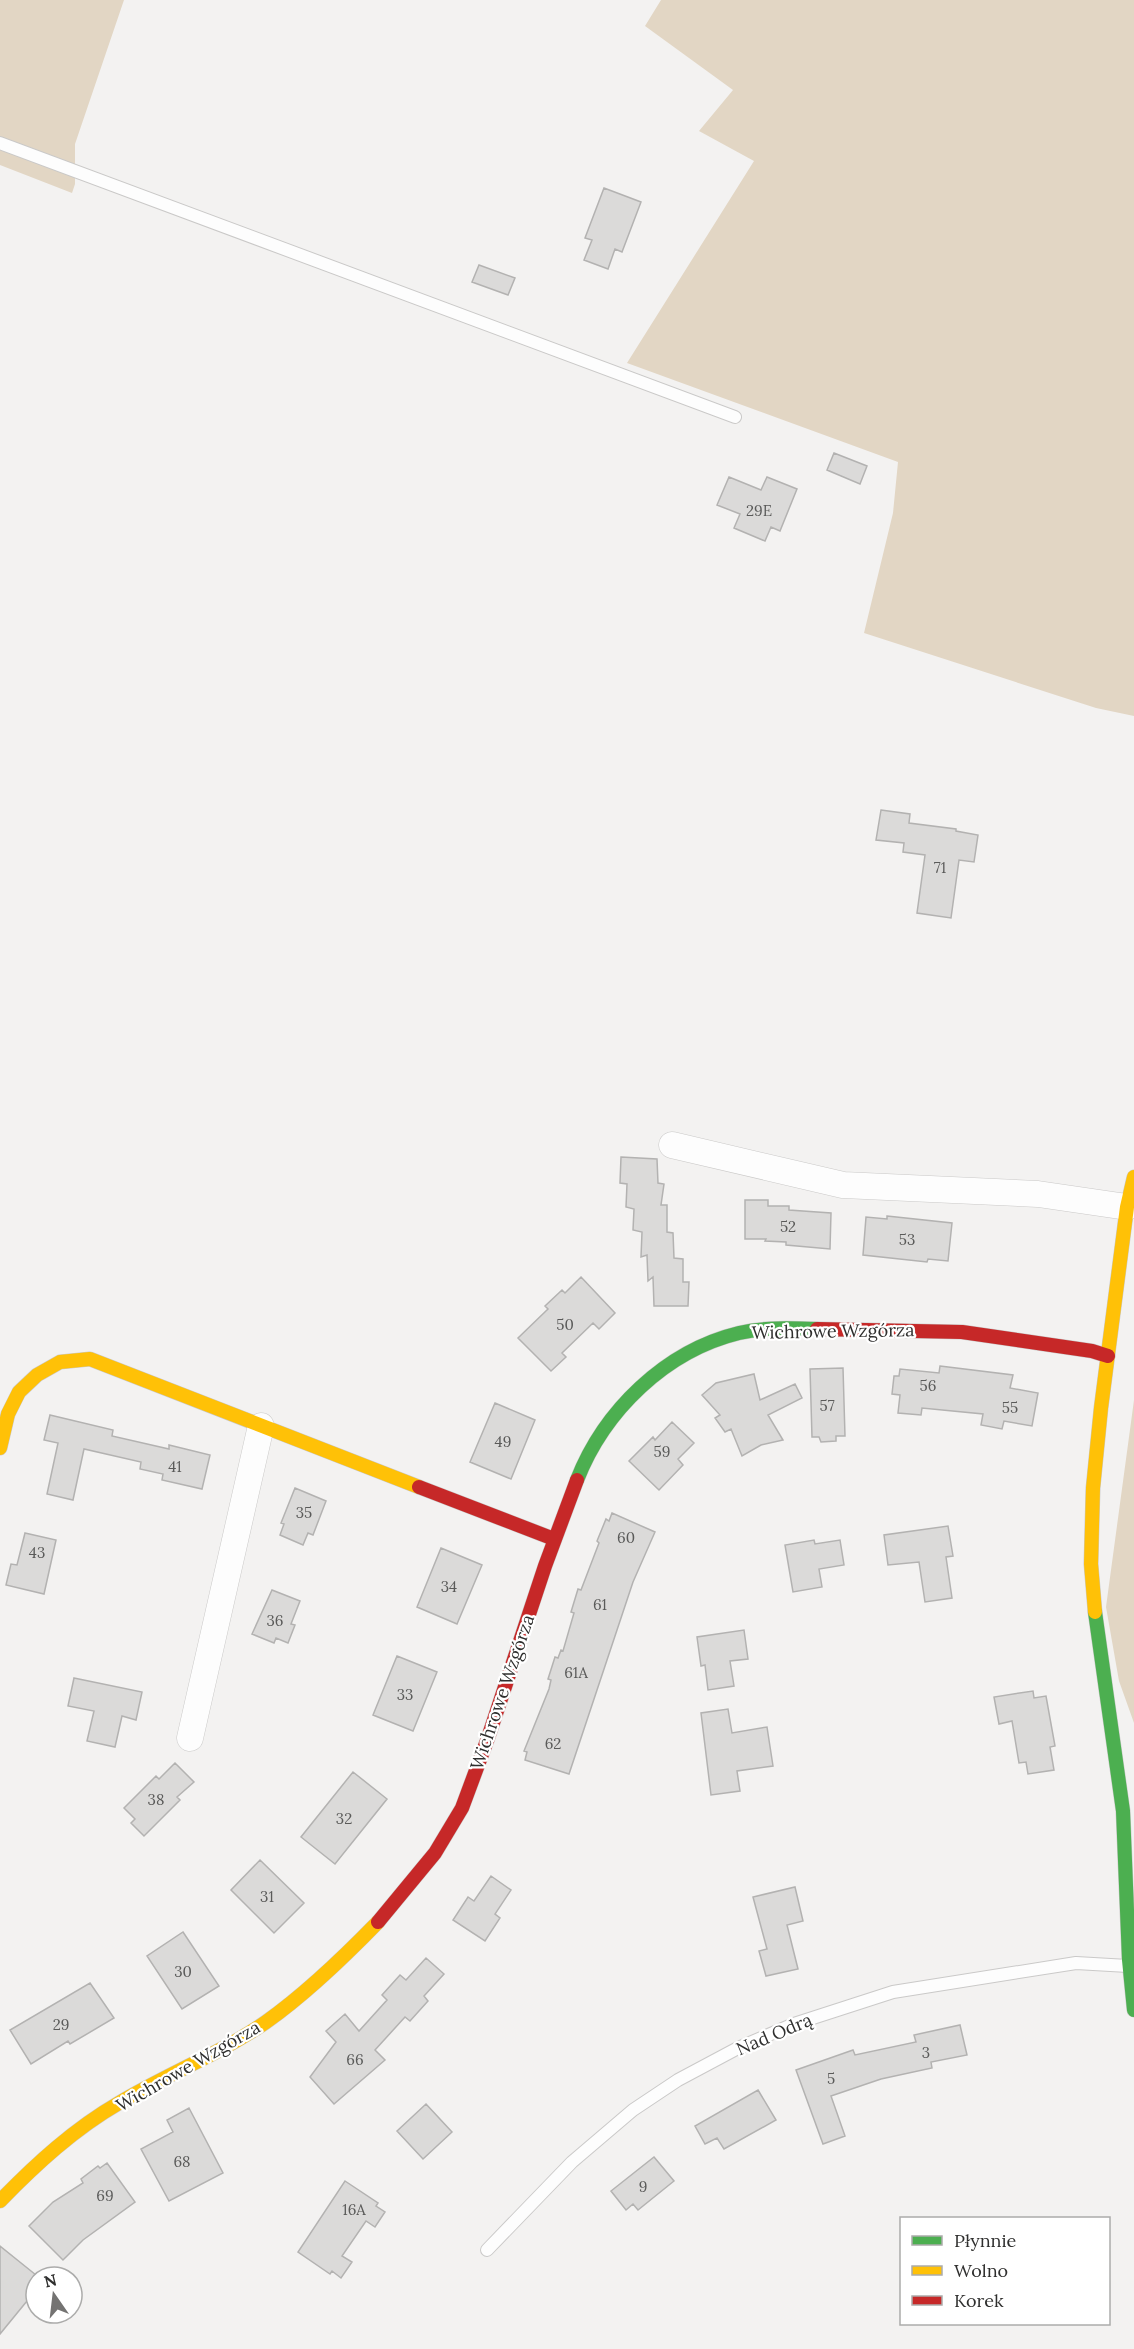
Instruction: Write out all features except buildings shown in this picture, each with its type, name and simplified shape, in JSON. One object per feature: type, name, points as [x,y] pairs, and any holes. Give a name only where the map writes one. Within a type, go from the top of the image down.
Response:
[{"type":"street","points":[[672,1145],[843,1185],[1038,1194],[1127,1208]]},
{"type":"street","points":[[1134,1177],[1127,1208],[1108,1356],[1091,1528],[1091,1592],[1123,1811],[1128,1966],[1134,2010]]},
{"type":"street","name":"Wichrowe Wzgórza","points":[[0,2200],[35,2164],[133,2094],[200,2062],[268,2021],[328,1971],[374,1926],[416,1879],[452,1827],[474,1776],[554,1539],[579,1476],[601,1431],[622,1403],[649,1380],[703,1347],[733,1334],[785,1328],[962,1332],[1092,1351],[1108,1356]]},
{"type":"street","points":[[0,1448],[8,1414],[19,1392],[37,1374],[60,1362],[90,1359],[554,1539]]},
{"type":"street","points":[[190,1738],[261,1426]]},
{"type":"lane","points":[[0,144],[735,417]]},
{"type":"lane","name":"Nad Odrą","points":[[487,2250],[572,2162],[633,2110],[678,2080],[757,2040],[794,2024],[893,1992],[1076,1962],[1128,1966]]},
{"type":"shaded area","points":[[0,0],[124,0],[75,144],[75,184],[72,193],[0,165]]},
{"type":"shaded area","points":[[661,0],[1134,0],[1134,716],[1096,708],[864,633],[893,513],[898,462],[627,363],[754,161],[699,131],[733,90],[645,26]]},
{"type":"shaded area","points":[[1134,1400],[1134,1723],[1119,1681],[1106,1607]]},
{"type":"traffic: fast","points":[[577,1480],[603,1430],[640,1387],[662,1369],[686,1354],[739,1333],[778,1328],[817,1329]]},
{"type":"traffic: fast","points":[[1095,1612],[1123,1811],[1129,1960],[1134,2010]]},
{"type":"traffic: slow","points":[[1095,1612],[1091,1564],[1093,1488],[1127,1207],[1134,1177]]},
{"type":"traffic: slow","points":[[0,1448],[8,1414],[19,1392],[37,1375],[60,1362],[90,1359],[419,1487]]},
{"type":"traffic: slow","points":[[0,2201],[56,2148],[102,2113],[230,2044],[281,2011],[325,1974],[378,1922]]},
{"type":"traffic: jam","points":[[817,1329],[962,1332],[1092,1351],[1108,1356]]},
{"type":"traffic: jam","points":[[378,1922],[435,1853],[462,1808],[577,1480]]},
{"type":"traffic: jam","points":[[419,1487],[554,1539]]}]
